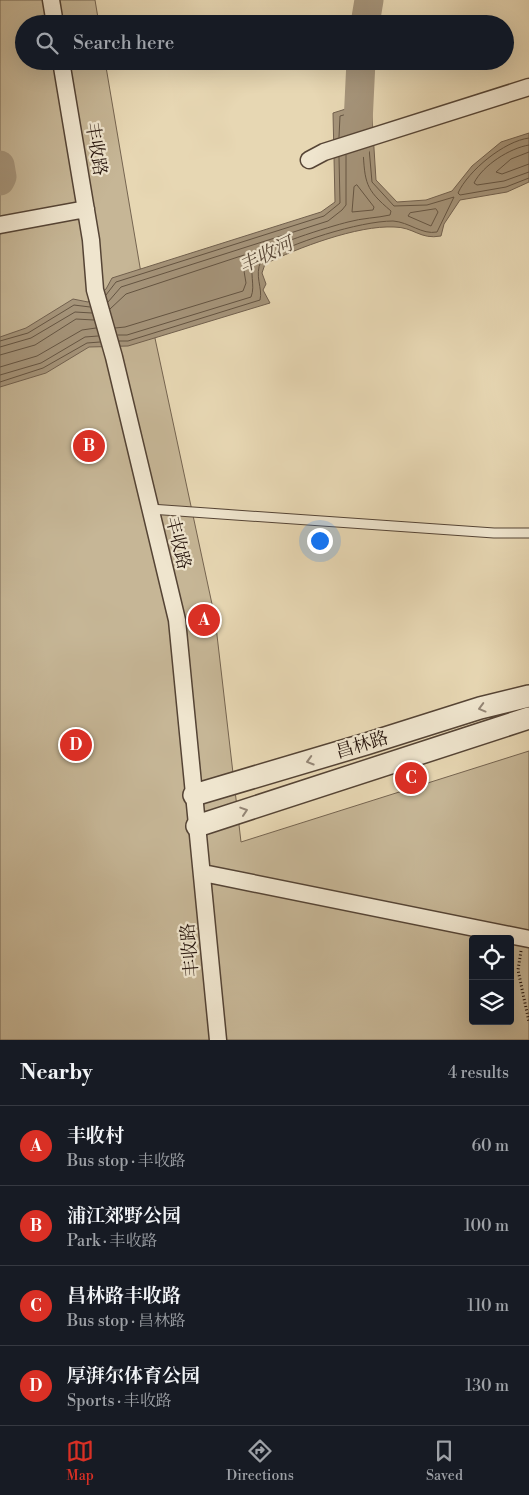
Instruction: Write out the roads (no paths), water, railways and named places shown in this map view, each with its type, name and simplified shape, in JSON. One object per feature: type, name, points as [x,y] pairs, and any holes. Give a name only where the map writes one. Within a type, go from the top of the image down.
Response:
[{"type":"street","points":[[51,0],[54,15]]},
{"type":"street","name":"丰收路","points":[[63,70],[86,209],[94,290],[114,357],[177,620],[218,1040]]},
{"type":"street","points":[[316,156],[529,87]]},
{"type":"street","points":[[0,225],[86,209]]},
{"type":"street","name":"昌林路","points":[[194,795],[480,708],[529,696]]},
{"type":"street","name":"昌林路","points":[[197,826],[529,718]]},
{"type":"street","points":[[203,873],[526,938]]},
{"type":"lane","points":[[150,509],[494,533],[529,533]]},
{"type":"water","name":"丰收河","points":[[371,101],[376,180],[397,202],[426,200],[452,191],[472,166],[501,142],[529,133],[529,182],[507,192],[460,200],[444,224],[441,236],[422,235],[401,228],[379,227],[328,239],[294,251],[265,264],[262,273],[266,284],[263,290],[270,303],[128,346],[89,347],[46,373],[0,387],[0,337],[26,328],[73,299],[88,302],[106,289],[112,278],[321,212],[335,202],[333,113]]},
{"type":"waterway","points":[[366,15],[369,0]]},
{"type":"waterway","points":[[357,144],[361,70]]},
{"type":"waterway","points":[[0,165],[2,177],[0,181]]},
{"type":"place","name":"浦江郊野公园","points":[[89,446]]},
{"type":"place","name":"丰收村","points":[[204,620]]},
{"type":"place","name":"厚湃尔体育公园","points":[[76,745]]},
{"type":"place","name":"昌林路丰收路","points":[[411,778]]}]
